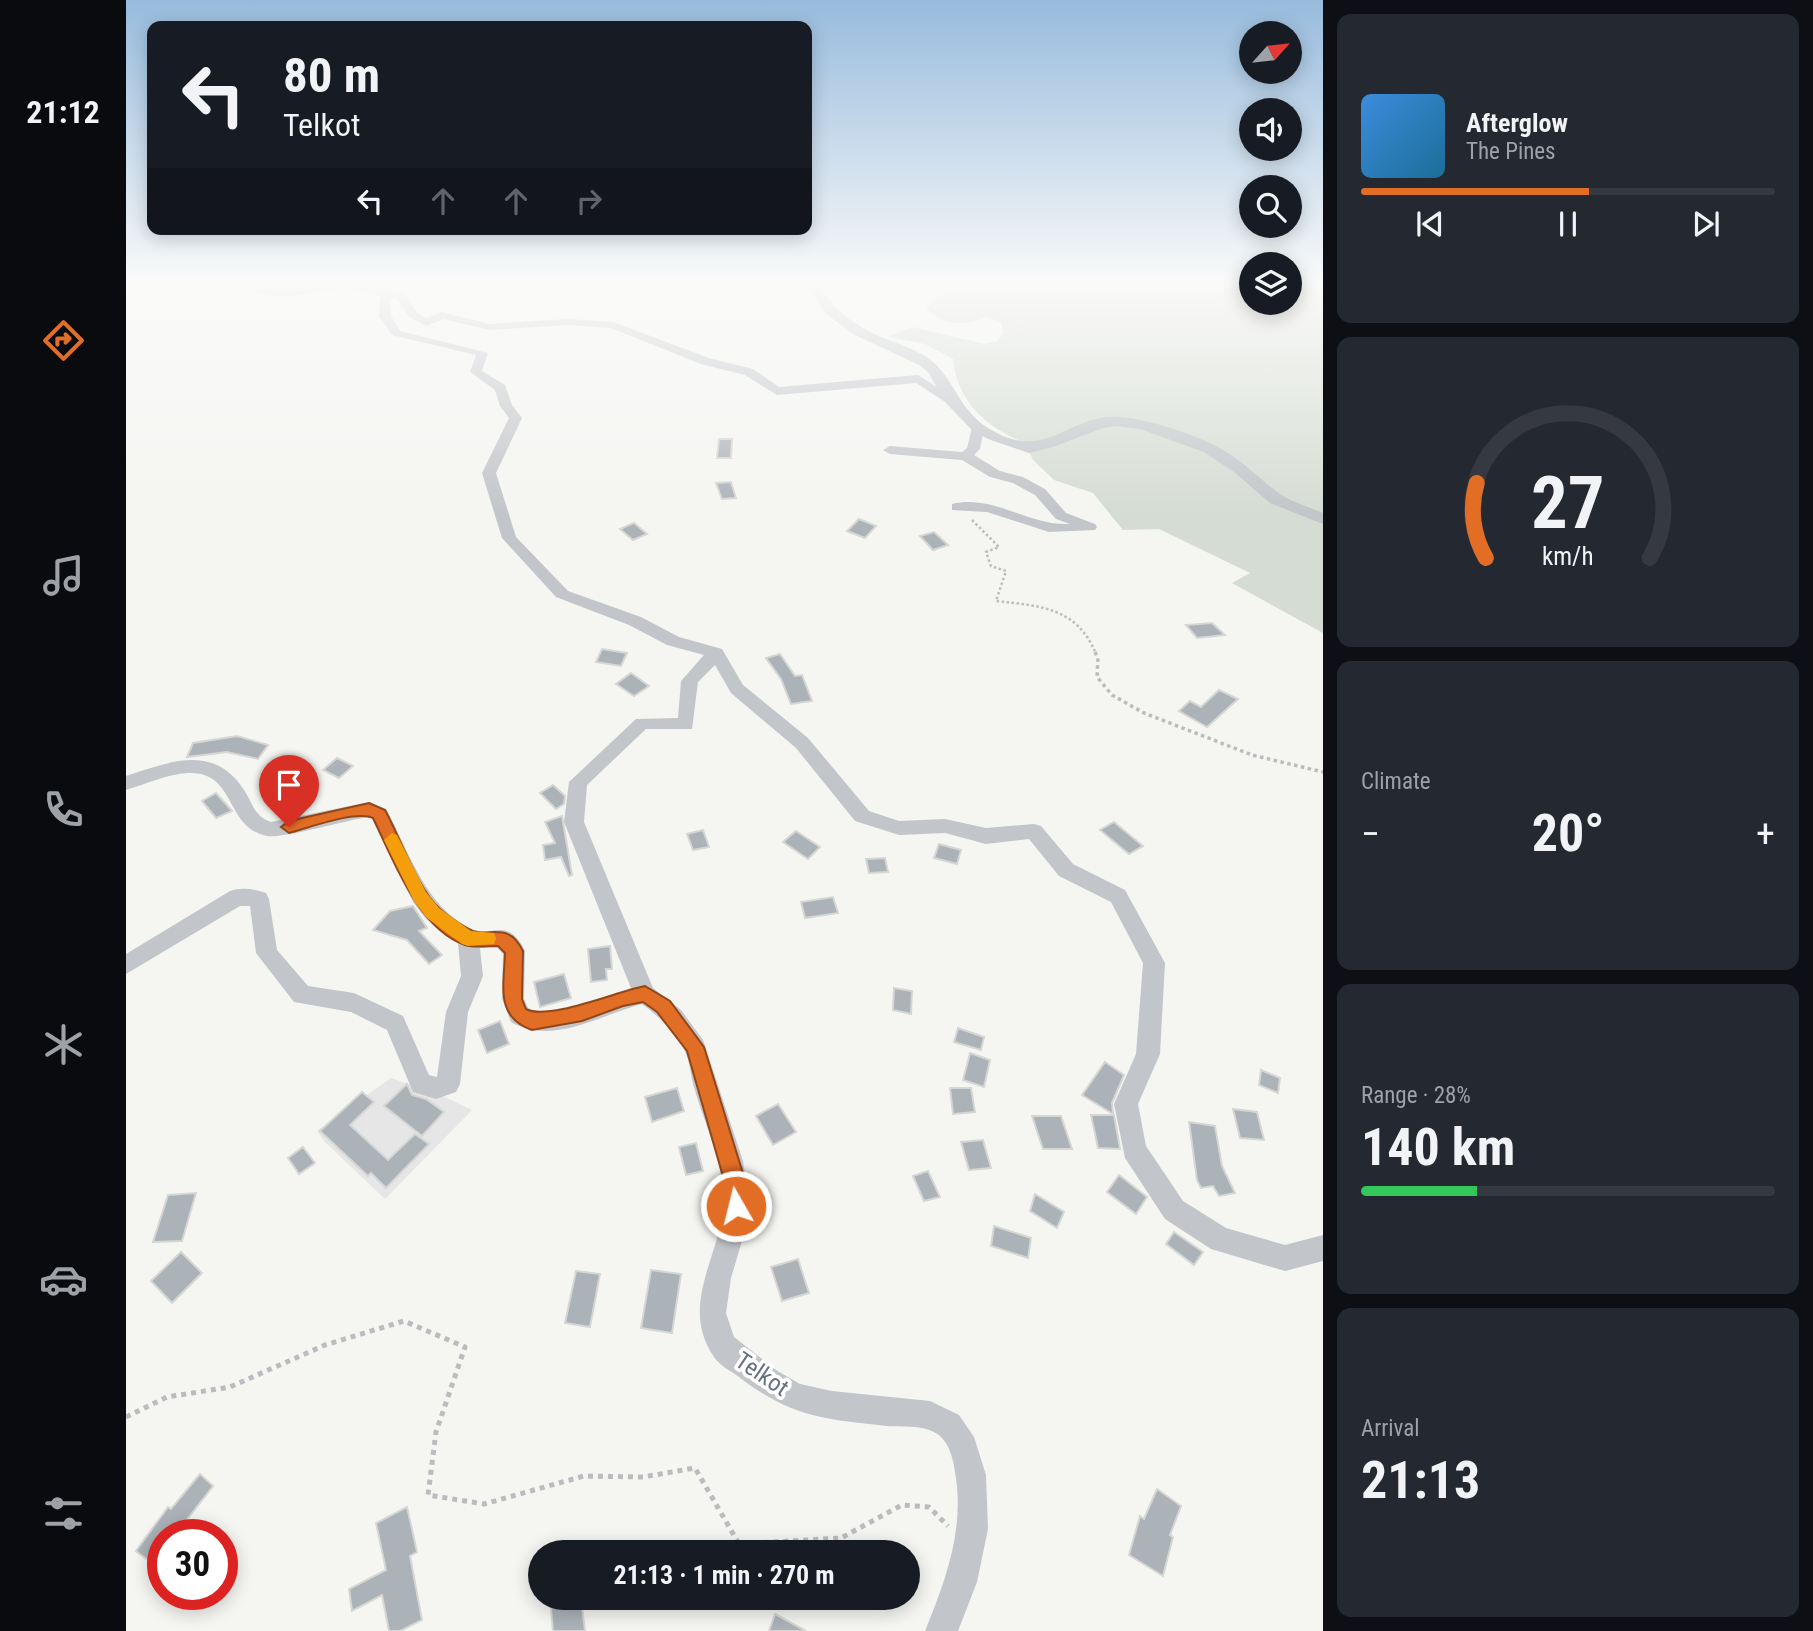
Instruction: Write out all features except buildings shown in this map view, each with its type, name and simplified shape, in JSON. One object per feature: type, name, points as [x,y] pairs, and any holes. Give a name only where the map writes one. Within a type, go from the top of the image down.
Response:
[{"type":"street","points":[[479,361],[476,372],[501,388],[506,406],[516,418],[489,473],[509,538],[562,594],[635,621],[673,641],[716,653],[737,689],[802,743],[862,816],[899,828],[945,827],[986,836],[1034,831],[1066,870],[1118,896],[1154,963],[1148,1054],[1126,1104],[1134,1150],[1174,1210],[1220,1240],[1285,1258],[1323,1248]]},
{"type":"street","points":[[705,361],[749,372],[777,391],[918,379],[951,400],[978,428],[1012,444],[1029,448],[1100,424],[1117,421],[1143,425],[1210,449],[1240,469],[1276,499],[1323,519]]},
{"type":"street","points":[[922,361],[934,370],[951,400]]},
{"type":"street","points":[[965,456],[973,449],[978,428]]},
{"type":"street","points":[[890,450],[965,456],[995,474],[1018,480],[1040,492],[1061,516],[1090,527],[1065,530],[1036,526],[1009,513],[978,505],[957,507]]},
{"type":"street","points":[[126,783],[195,765],[208,767],[229,780],[240,800],[245,817],[270,830],[369,809],[379,814],[420,896],[433,913],[468,939],[502,938],[514,951],[513,999],[519,1015],[532,1022],[582,1013],[622,998],[645,993],[574,822],[578,782],[642,723],[686,725],[690,681],[716,653]]},
{"type":"street","points":[[126,965],[237,897],[258,899],[267,953],[302,995],[354,1003],[395,1023],[421,1084],[436,1088],[448,1084],[457,1012],[472,976],[468,939]]},
{"type":"street","name":"Telkot","points":[[645,993],[663,1006],[695,1047],[734,1180],[736,1206],[733,1230],[709,1316],[726,1350],[763,1378],[799,1398],[863,1409],[929,1415],[948,1424],[963,1447],[971,1473],[974,1509],[969,1546],[954,1605],[941,1631]]},
{"type":"path","points":[[957,507],[999,547],[986,552],[990,566],[1006,571],[996,601],[1049,607],[1072,622],[1090,639],[1098,658],[1097,677],[1112,695],[1144,713],[1252,755],[1323,772]]},
{"type":"path","points":[[126,1417],[167,1397],[230,1387],[325,1345],[404,1321],[465,1347],[436,1432],[428,1494],[484,1504],[584,1476],[643,1477],[695,1468],[739,1544],[841,1538],[902,1505],[929,1507],[969,1546]]},
{"type":"shaded area","points":[[953,361],[1323,361],[1323,633],[1232,583],[1250,573],[1159,529],[1123,530],[1093,493],[1054,480],[1033,460],[1025,443],[986,421],[976,412],[961,388]]},
{"type":"shaded area","points":[[391,1078],[445,1097],[472,1110],[385,1199],[325,1142],[317,1131]]},
{"type":"slow traffic","points":[[392,840],[420,896],[433,913],[468,939],[487,938]]},
{"type":"route","points":[[289,827],[353,811],[369,809],[379,814],[420,896],[433,913],[468,939],[502,938],[514,951],[513,999],[519,1015],[532,1022],[582,1013],[622,998],[645,993],[663,1006],[695,1047],[734,1180],[736,1206]]}]
